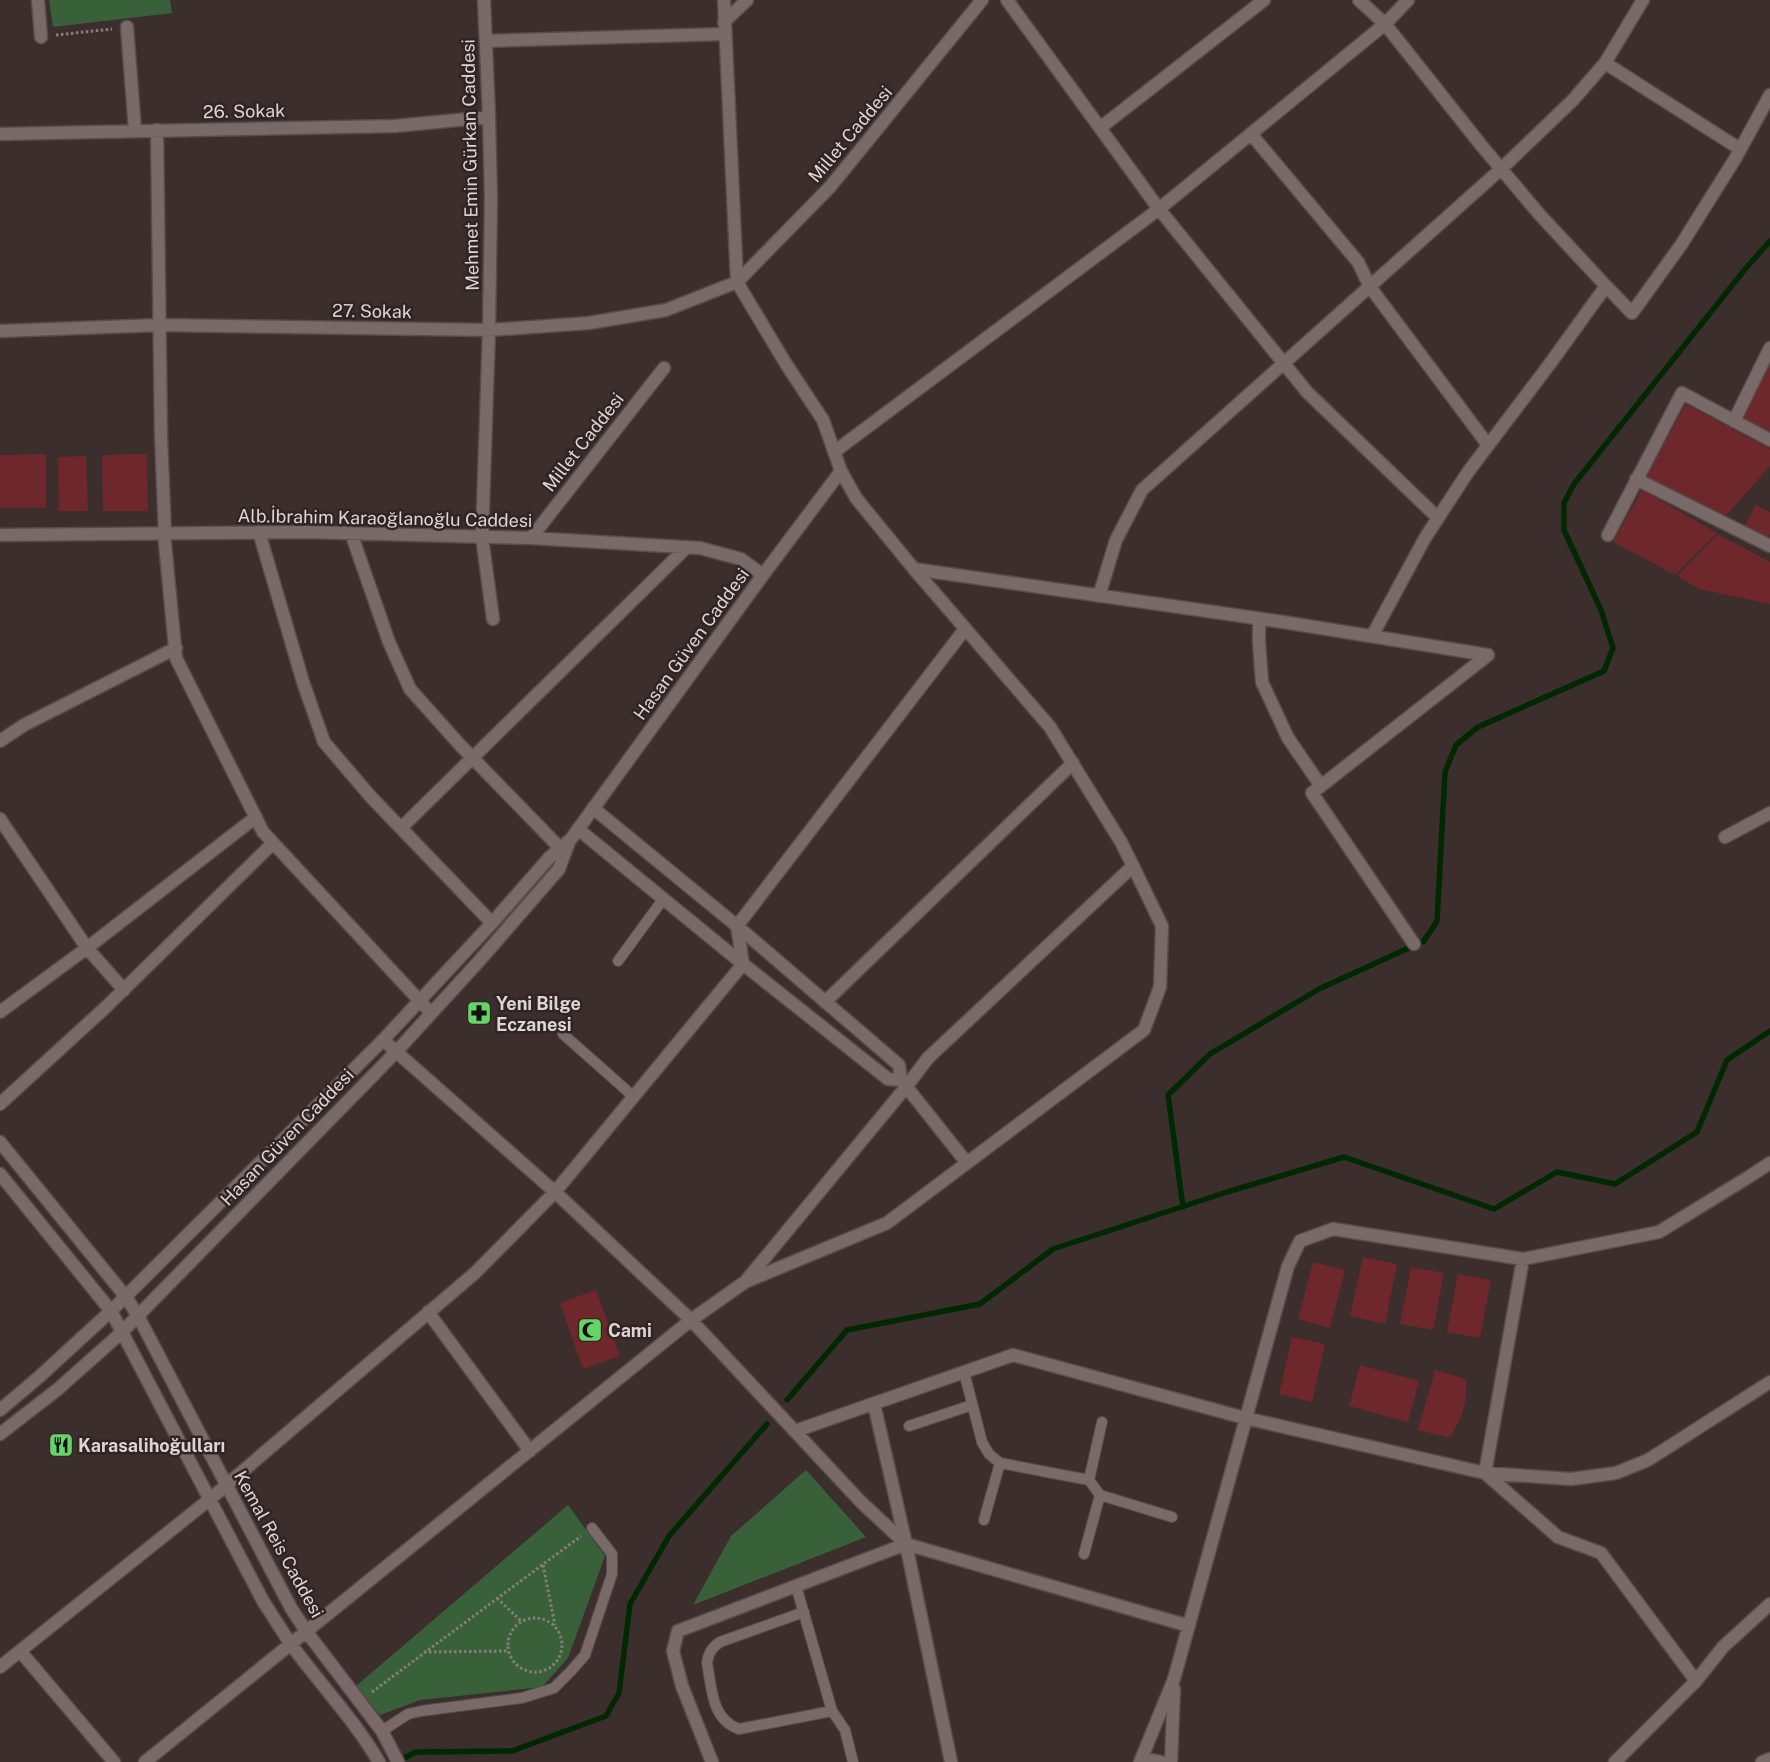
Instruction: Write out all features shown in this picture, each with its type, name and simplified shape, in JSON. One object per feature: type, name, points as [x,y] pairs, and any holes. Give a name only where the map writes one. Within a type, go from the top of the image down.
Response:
[{"type":"street","points":[[38,0],[41,37]]},
{"type":"street","name":"Mehmet Emin Gürkan Caddesi","points":[[484,0],[490,198],[482,537],[493,619]]},
{"type":"street","points":[[145,1762],[691,1320],[745,1282],[887,1223],[1144,1030],[1160,986],[1162,926],[1122,842],[1050,726],[965,629],[856,498],[841,471],[823,420],[786,364],[737,282],[724,0]]},
{"type":"street","points":[[486,41],[724,28],[747,0]]},
{"type":"street","name":"Millet Caddesi","points":[[737,282],[830,187],[982,0]]},
{"type":"street","points":[[1007,0],[1159,209],[1307,392],[1438,518]]},
{"type":"street","points":[[1100,128],[1264,0]]},
{"type":"street","points":[[1359,0],[1385,24],[1501,168],[1632,313],[1681,245],[1740,149],[1770,95]]},
{"type":"street","points":[[834,452],[1159,209],[1385,24],[1408,0]]},
{"type":"street","points":[[1099,596],[1116,540],[1142,490],[1370,287],[1573,100],[1605,63],[1643,0]]},
{"type":"street","points":[[127,27],[134,130]]},
{"type":"street","points":[[1605,63],[1740,149]]},
{"type":"street","name":"26. Sokak","points":[[0,134],[396,126],[489,116]]},
{"type":"street","points":[[157,130],[161,436],[165,533],[176,658],[263,832],[431,1012]]},
{"type":"street","points":[[1251,134],[1358,262],[1370,287],[1488,445]]},
{"type":"street","name":"27. Sokak","points":[[0,331],[160,325],[488,330],[589,323],[666,310],[737,282]]},
{"type":"street","points":[[1372,636],[1425,538],[1468,472],[1606,286]]},
{"type":"street","points":[[1734,421],[1770,348]]},
{"type":"street","name":"Millet Caddesi","points":[[531,538],[664,368]]},
{"type":"street","points":[[1608,535],[1636,478],[1682,393],[1770,440]]},
{"type":"street","name":"Hasan Güven Caddesi","points":[[0,1410],[39,1378],[126,1297],[383,1040],[492,923],[549,858],[574,834],[841,471]]},
{"type":"street","points":[[1636,478],[1770,546]]},
{"type":"street","points":[[259,532],[303,682],[324,742],[371,797],[492,923]]},
{"type":"street","name":"Alb.İbrahim Karaoğlanoğlu Caddesi","points":[[0,535],[259,532],[531,538],[700,548],[741,559],[763,575]]},
{"type":"street","points":[[352,533],[388,642],[410,689],[560,848]]},
{"type":"street","points":[[401,828],[474,759],[687,547]]},
{"type":"street","points":[[914,569],[1259,619],[1488,655],[1312,793],[1414,944]]},
{"type":"street","points":[[1259,619],[1262,682],[1288,738],[1321,786]]},
{"type":"street","points":[[2,1661],[20,1651],[210,1499],[475,1274],[555,1192],[742,964],[737,926],[965,629]]},
{"type":"street","points":[[0,740],[24,725],[176,648]]},
{"type":"street","points":[[825,1002],[1073,763]]},
{"type":"street","points":[[593,808],[737,926],[900,1065],[904,1083],[967,1163]]},
{"type":"street","points":[[1725,837],[1770,813]]},
{"type":"street","points":[[0,1012],[87,948],[256,817]]},
{"type":"street","points":[[0,819],[87,948],[124,990]]},
{"type":"street","points":[[574,834],[664,898],[742,964],[888,1079],[904,1083]]},
{"type":"street","name":"Hasan Güven Caddesi","points":[[0,1434],[58,1389],[121,1333],[396,1052],[480,960],[559,869],[574,834]]},
{"type":"street","points":[[0,1104],[124,990],[273,843]]},
{"type":"street","points":[[745,1282],[904,1083],[928,1058],[1134,866]]},
{"type":"street","points":[[383,1040],[555,1192],[691,1320],[860,1502],[906,1544],[1188,1626]]},
{"type":"street","name":"Kemal Reis Caddesi","points":[[0,1142],[126,1297],[138,1316],[276,1581],[306,1631],[382,1731],[396,1758]]},
{"type":"street","points":[[1140,1762],[1174,1679],[1288,1266],[1300,1241],[1333,1229],[1523,1260],[1660,1232],[1770,1163]]},
{"type":"street","points":[[0,1174],[111,1311],[263,1601],[291,1644],[345,1711],[379,1762]]},
{"type":"street","points":[[1485,1473],[1523,1260]]},
{"type":"street","points":[[428,1312],[530,1451]]},
{"type":"street","points":[[795,1432],[1013,1356],[1245,1418],[1485,1473],[1571,1480],[1616,1473],[1648,1460],[1770,1382]]},
{"type":"street","points":[[874,1404],[906,1544],[951,1762]]},
{"type":"street","points":[[1485,1473],[1558,1537],[1601,1553],[1696,1680]]},
{"type":"street","points":[[712,1762],[682,1686],[675,1660],[673,1651],[678,1631],[906,1544]]},
{"type":"street","points":[[1614,1762],[1696,1680],[1723,1647],[1770,1604]]},
{"type":"street","points":[[20,1651],[114,1762]]},
{"type":"street","points":[[1171,1762],[1174,1679]]},
{"type":"street","points":[[1762,1762],[1770,1759]]},
{"type":"street","points":[[1146,1762],[1151,1760],[1161,1762]]},
{"type":"lane","points":[[618,961],[664,898]]},
{"type":"lane","points":[[563,1034],[634,1097]]},
{"type":"lane","points":[[964,1372],[985,1448],[1000,1463],[1089,1480],[1100,1495],[1172,1517]]},
{"type":"lane","points":[[909,1426],[972,1405]]},
{"type":"lane","points":[[1089,1480],[1102,1422]]},
{"type":"lane","points":[[984,1520],[1000,1463]]},
{"type":"lane","points":[[1084,1554],[1100,1495]]},
{"type":"lane","points":[[382,1731],[408,1714],[522,1698],[554,1688],[585,1655],[612,1574],[612,1554],[592,1528]]},
{"type":"lane","points":[[796,1586],[832,1711],[845,1730],[853,1762]]},
{"type":"lane","points":[[804,1612],[715,1645],[711,1650],[707,1663],[716,1707],[723,1720],[730,1726],[739,1729],[832,1711]]},
{"type":"path","points":[[41,37],[127,27]]},
{"type":"path","points":[[359,1701],[592,1528]]},
{"type":"path","points":[[543,1565],[555,1626]]},
{"type":"path","points":[[497,1598],[521,1621]]},
{"type":"path","points":[[539,1618],[548,1620],[555,1626],[563,1642],[559,1660],[552,1667],[535,1673],[526,1671],[512,1660],[508,1651],[508,1642],[510,1634],[521,1621],[539,1618]]},
{"type":"path","points":[[424,1652],[508,1651]]},
{"type":"green space","points":[[49,0],[170,0],[172,13],[53,27]]},
{"type":"green space","points":[[806,1470],[866,1537],[693,1605],[731,1536]]},
{"type":"green space","points":[[568,1505],[605,1556],[568,1658],[542,1687],[420,1700],[380,1715],[356,1686]]},
{"type":"building","points":[[1770,359],[1770,432],[1742,419]]},
{"type":"building","points":[[1686,404],[1770,449],[1770,466],[1723,519],[1646,477]]},
{"type":"building","points":[[46,454],[46,508],[0,508],[0,455]]},
{"type":"building","points":[[147,454],[148,511],[103,511],[102,455]]},
{"type":"building","points":[[86,456],[88,511],[59,511],[58,457]]},
{"type":"building","points":[[1642,490],[1717,533],[1675,575],[1613,542]]},
{"type":"building","points":[[1756,505],[1770,512],[1770,534],[1767,540],[1744,528]]},
{"type":"building","points":[[1718,534],[1770,562],[1770,604],[1699,589],[1677,576]]},
{"type":"building","points":[[1363,1257],[1397,1264],[1385,1324],[1350,1316]]},
{"type":"building","points":[[1313,1262],[1345,1270],[1330,1328],[1298,1319]]},
{"type":"building","points":[[1411,1267],[1444,1273],[1433,1330],[1400,1324]]},
{"type":"building","points":[[1458,1274],[1491,1280],[1480,1338],[1447,1332]]},
{"type":"building","name":"Cami","points":[[596,1290],[620,1356],[583,1369],[560,1303]]},
{"type":"building","points":[[1292,1337],[1325,1344],[1312,1402],[1279,1394]]},
{"type":"building","points":[[1360,1365],[1419,1381],[1408,1422],[1349,1406]]},
{"type":"building","points":[[1435,1370],[1466,1379],[1466,1398],[1462,1415],[1450,1438],[1418,1430]]},
{"type":"waterway","points":[[1183,1207],[1168,1095],[1210,1054],[1319,989],[1424,941],[1437,921],[1445,772],[1456,745],[1478,727],[1604,671],[1613,648],[1601,610],[1564,530],[1564,503],[1574,484],[1746,268],[1770,241]]},
{"type":"waterway","points":[[787,1400],[847,1330],[980,1304],[1053,1249],[1227,1192],[1344,1157],[1494,1209],[1557,1172],[1615,1184],[1697,1132],[1727,1060],[1770,1031]]},
{"type":"waterway","points":[[397,1762],[416,1752],[512,1751],[606,1716],[619,1693],[630,1604],[669,1536],[767,1424]]},
{"type":"place","name":"Yeni Bilge Eczanesi","points":[[479,1013]]},
{"type":"place","name":"Cami","points":[[590,1330]]},
{"type":"place","name":"Karasalihoğulları","points":[[61,1445]]}]
